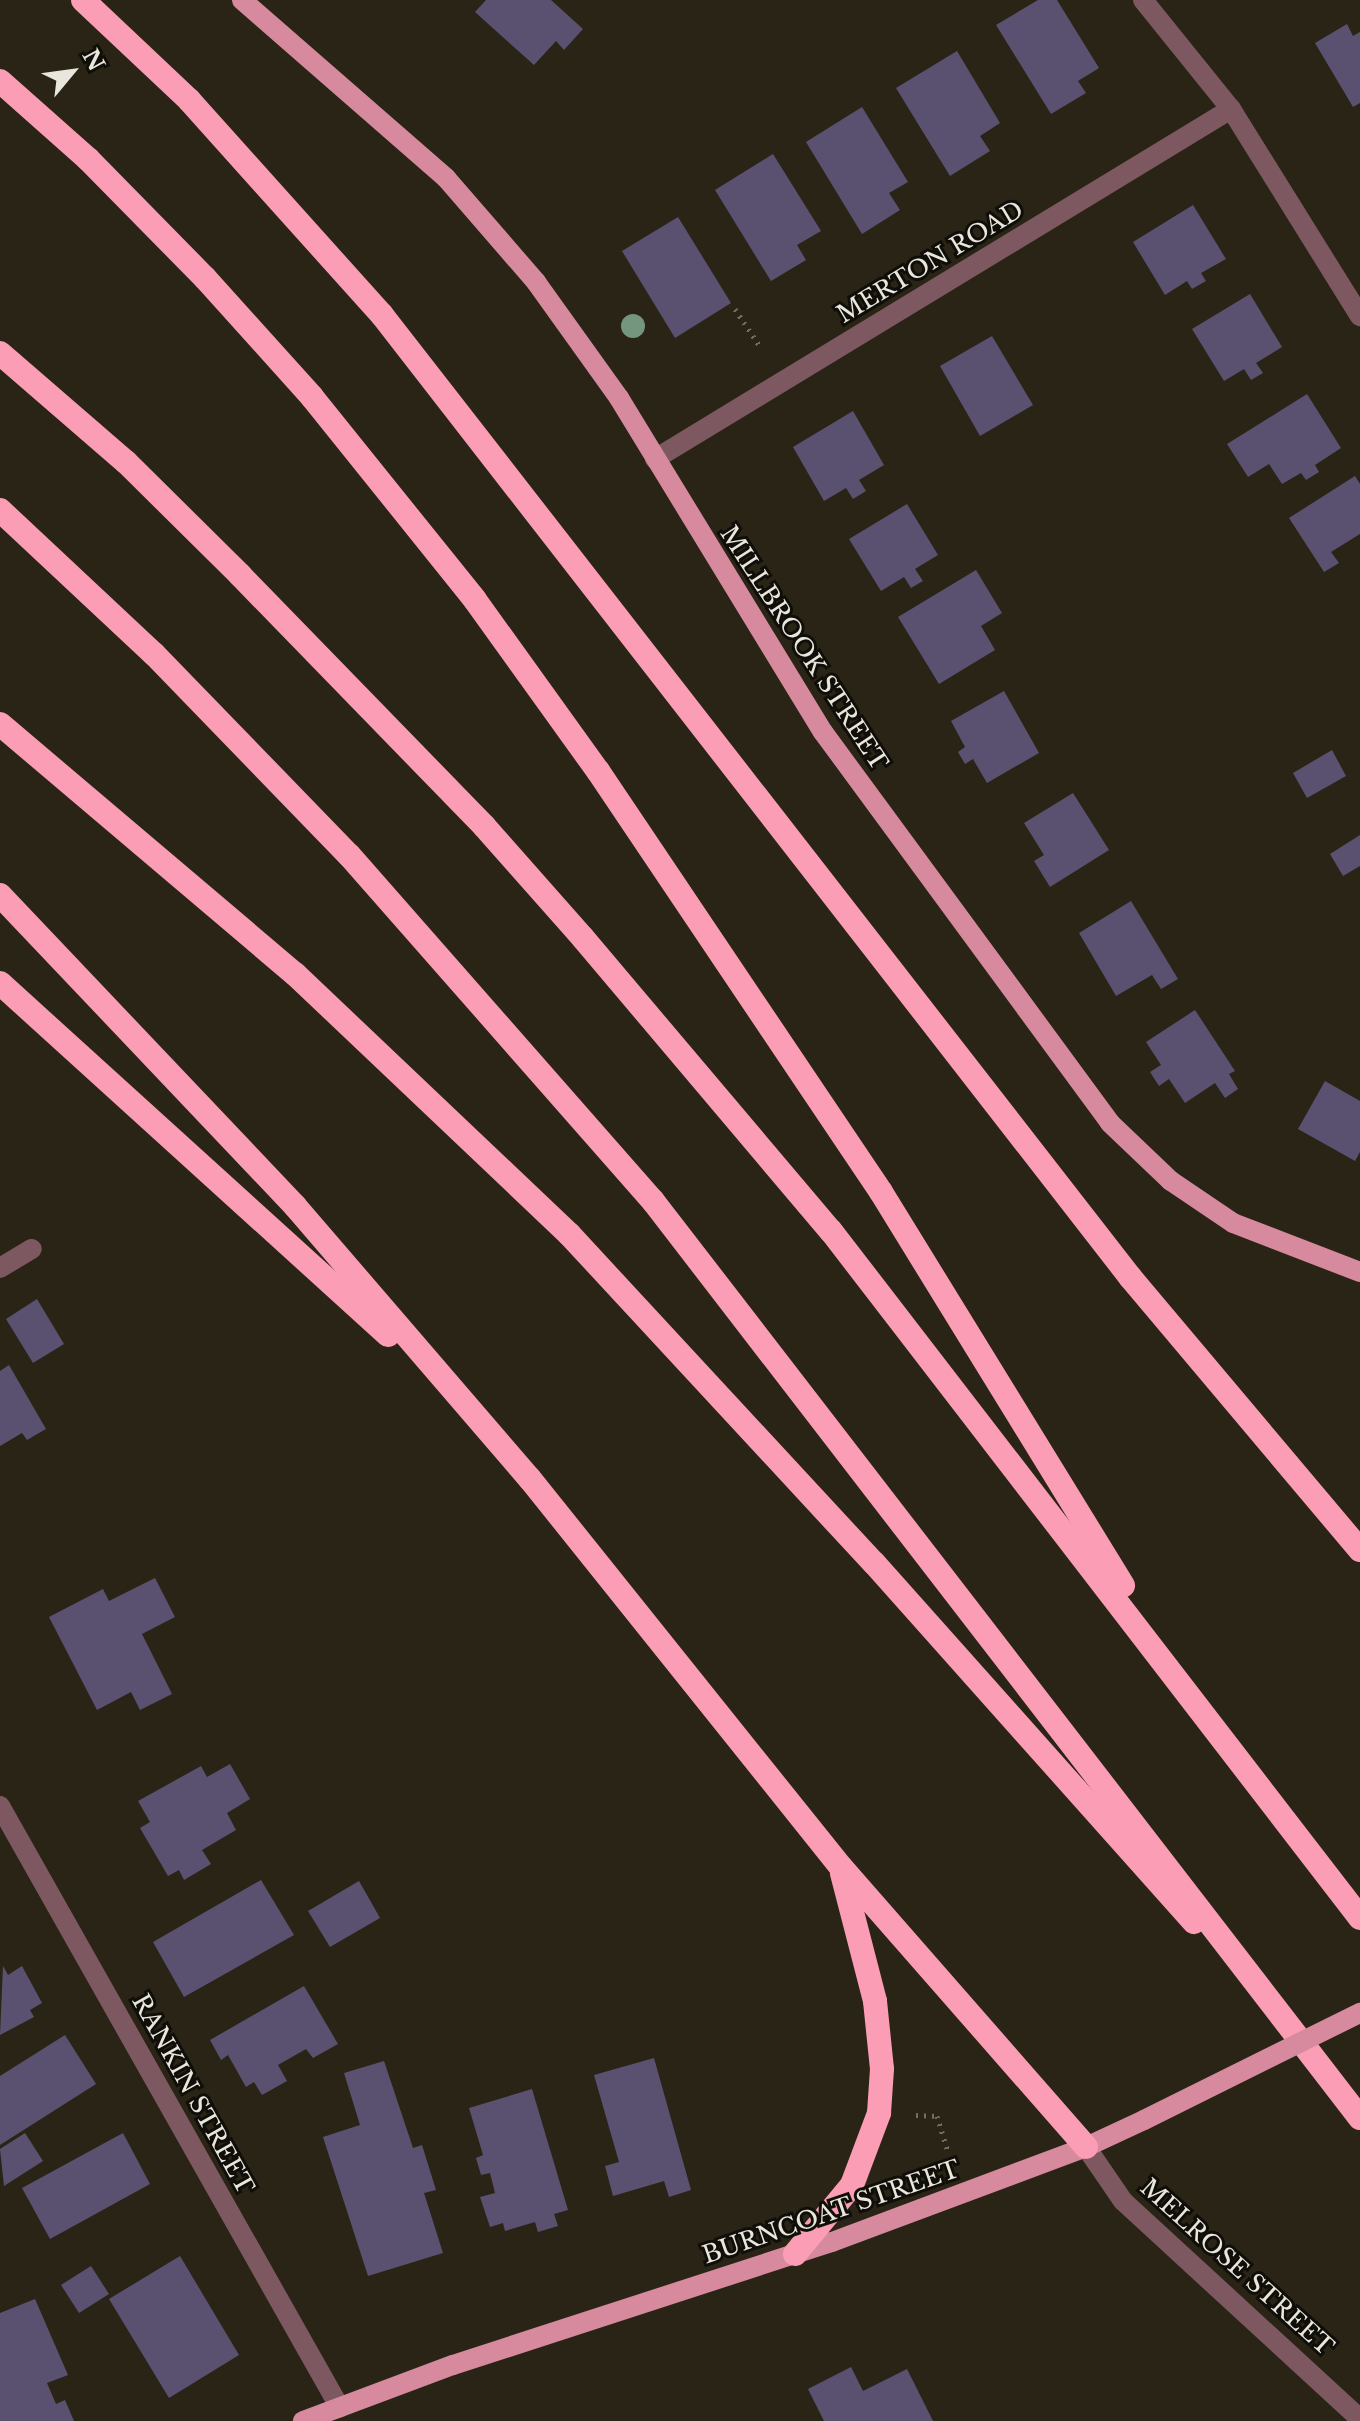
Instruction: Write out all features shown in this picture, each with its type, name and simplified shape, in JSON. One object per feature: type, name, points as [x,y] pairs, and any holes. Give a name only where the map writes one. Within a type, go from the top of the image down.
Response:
[{"type":"highway","points":[[83,0],[208,120],[382,315],[1130,1277],[1360,1550]]},
{"type":"highway","points":[[0,81],[88,159],[205,278],[312,397],[475,600],[598,771],[881,1192],[1191,1697]]},
{"type":"highway","points":[[0,353],[126,462],[484,826],[831,1231],[1360,1918]]},
{"type":"highway","points":[[0,510],[154,654],[349,855],[653,1201],[1360,2118]]},
{"type":"highway","points":[[0,724],[295,974],[569,1234],[884,1573],[1125,1849],[1263,1992]]},
{"type":"highway","points":[[0,895],[218,1121],[441,1381],[530,1479],[841,1867],[1086,2147]]},
{"type":"highway","points":[[0,983],[318,1276],[441,1381]]},
{"type":"highway","points":[[795,2254],[852,2185],[879,2113],[882,2069],[875,2001],[841,1867]]},
{"type":"main road","name":"MILLBROOK STREET","points":[[242,0],[471,202],[565,319],[823,732],[1110,1123],[1171,1181],[1233,1223],[1360,1272]]},
{"type":"main road","name":"BURNCOAT STREET","points":[[303,2421],[453,2365],[795,2254],[1086,2147],[1360,2013]]},
{"type":"street","points":[[1143,0],[1231,109],[1360,316]]},
{"type":"street","name":"MERTON ROAD","points":[[655,459],[1231,109]]},
{"type":"street","points":[[0,1268],[32,1249]]},
{"type":"street","name":"RANKIN STREET","points":[[0,1806],[340,2408]]},
{"type":"street","name":"MELROSE STREET","points":[[1086,2147],[1123,2201],[1360,2419]]},
{"type":"path","points":[[735,309],[761,348]]},
{"type":"path","points":[[916,2115],[937,2116],[948,2153]]},
{"type":"building","points":[[486,0],[551,0],[583,29],[564,50],[556,41],[534,65],[475,12]]},
{"type":"building","points":[[1038,0],[1057,0],[1099,68],[1078,81],[1086,93],[1051,114],[996,25]]},
{"type":"building","points":[[1347,24],[1353,36],[1360,32],[1360,103],[1353,107],[1315,43]]},
{"type":"building","points":[[957,51],[1000,123],[980,136],[990,151],[950,176],[896,88]]},
{"type":"building","points":[[862,107],[908,182],[889,193],[900,210],[862,234],[806,142]]},
{"type":"building","points":[[773,154],[821,231],[797,245],[806,260],[771,281],[715,190]]},
{"type":"building","points":[[1193,205],[1226,259],[1201,273],[1206,281],[1192,289],[1187,281],[1165,295],[1133,242]]},
{"type":"building","points":[[678,217],[731,303],[675,338],[622,251]]},
{"type":"building","points":[[1250,294],[1282,347],[1256,363],[1263,373],[1251,380],[1244,369],[1224,381],[1192,329]]},
{"type":"building","points":[[992,336],[1033,405],[980,436],[940,366]]},
{"type":"building","points":[[1307,394],[1341,448],[1315,465],[1319,472],[1306,480],[1301,473],[1282,484],[1269,464],[1248,477],[1227,444]]},
{"type":"building","points":[[853,411],[884,465],[859,480],[866,491],[853,499],[846,488],[824,501],[793,447]]},
{"type":"building","points":[[1355,476],[1360,484],[1360,534],[1331,552],[1339,563],[1324,572],[1289,518]]},
{"type":"building","points":[[907,504],[938,555],[915,569],[923,581],[911,588],[904,577],[881,591],[849,539]]},
{"type":"building","points":[[976,570],[1002,613],[981,626],[995,650],[939,684],[898,617]]},
{"type":"building","points":[[1004,691],[1039,753],[987,783],[973,759],[965,764],[958,752],[965,747],[951,721]]},
{"type":"building","points":[[1332,750],[1346,776],[1307,798],[1293,773]]},
{"type":"building","points":[[1073,793],[1109,850],[1050,887],[1034,861],[1044,855],[1024,823]]},
{"type":"building","points":[[1360,835],[1360,866],[1343,876],[1330,854]]},
{"type":"building","points":[[1131,901],[1178,979],[1161,989],[1152,975],[1116,996],[1079,933]]},
{"type":"building","points":[[1195,1010],[1235,1071],[1229,1074],[1238,1089],[1225,1098],[1215,1083],[1185,1103],[1169,1079],[1159,1086],[1150,1072],[1161,1065],[1146,1042]]},
{"type":"building","points":[[1325,1081],[1360,1101],[1360,1152],[1355,1161],[1298,1129]]},
{"type":"building","points":[[37,1299],[64,1344],[33,1363],[6,1319]]},
{"type":"building","points":[[9,1365],[46,1429],[27,1440],[22,1433],[0,1446],[0,1371]]},
{"type":"building","points":[[155,1578],[175,1617],[142,1634],[172,1694],[140,1710],[131,1692],[97,1710],[49,1617],[103,1589],[109,1601]]},
{"type":"building","points":[[230,1764],[250,1799],[227,1813],[236,1830],[202,1850],[211,1864],[184,1880],[179,1870],[168,1876],[140,1828],[150,1822],[138,1801],[201,1766],[207,1777]]},
{"type":"building","points":[[261,1880],[294,1935],[184,1997],[153,1942]]},
{"type":"building","points":[[359,1881],[380,1918],[330,1947],[308,1911]]},
{"type":"building","points":[[3,1966],[8,1975],[22,1966],[42,2003],[30,2010],[34,2017],[0,2035]]},
{"type":"building","points":[[304,1986],[338,2044],[313,2058],[306,2049],[278,2065],[287,2081],[262,2095],[254,2082],[246,2087],[228,2055],[221,2060],[210,2040]]},
{"type":"building","points":[[65,2035],[96,2084],[0,2145],[0,2076]]},
{"type":"building","points":[[654,2058],[691,2190],[669,2197],[664,2181],[613,2196],[605,2166],[619,2162],[594,2075]]},
{"type":"building","points":[[384,2061],[413,2148],[422,2145],[436,2190],[424,2193],[443,2253],[368,2276],[323,2137],[360,2125],[344,2073]]},
{"type":"building","points":[[532,2089],[568,2210],[554,2214],[558,2226],[538,2232],[535,2222],[505,2231],[503,2223],[490,2227],[480,2197],[495,2193],[490,2173],[481,2175],[476,2158],[483,2155],[469,2108]]},
{"type":"building","points":[[25,2133],[43,2161],[4,2186],[0,2149]]},
{"type":"building","points":[[123,2133],[150,2184],[50,2239],[22,2188]]},
{"type":"building","points":[[180,2256],[239,2355],[169,2398],[109,2299]]},
{"type":"building","points":[[91,2266],[109,2294],[79,2313],[61,2285]]},
{"type":"building","points":[[35,2299],[68,2375],[47,2383],[56,2404],[65,2400],[74,2421],[0,2421],[0,2313]]},
{"type":"building","points":[[851,2367],[863,2391],[907,2369],[933,2421],[824,2421],[808,2389]]}]
